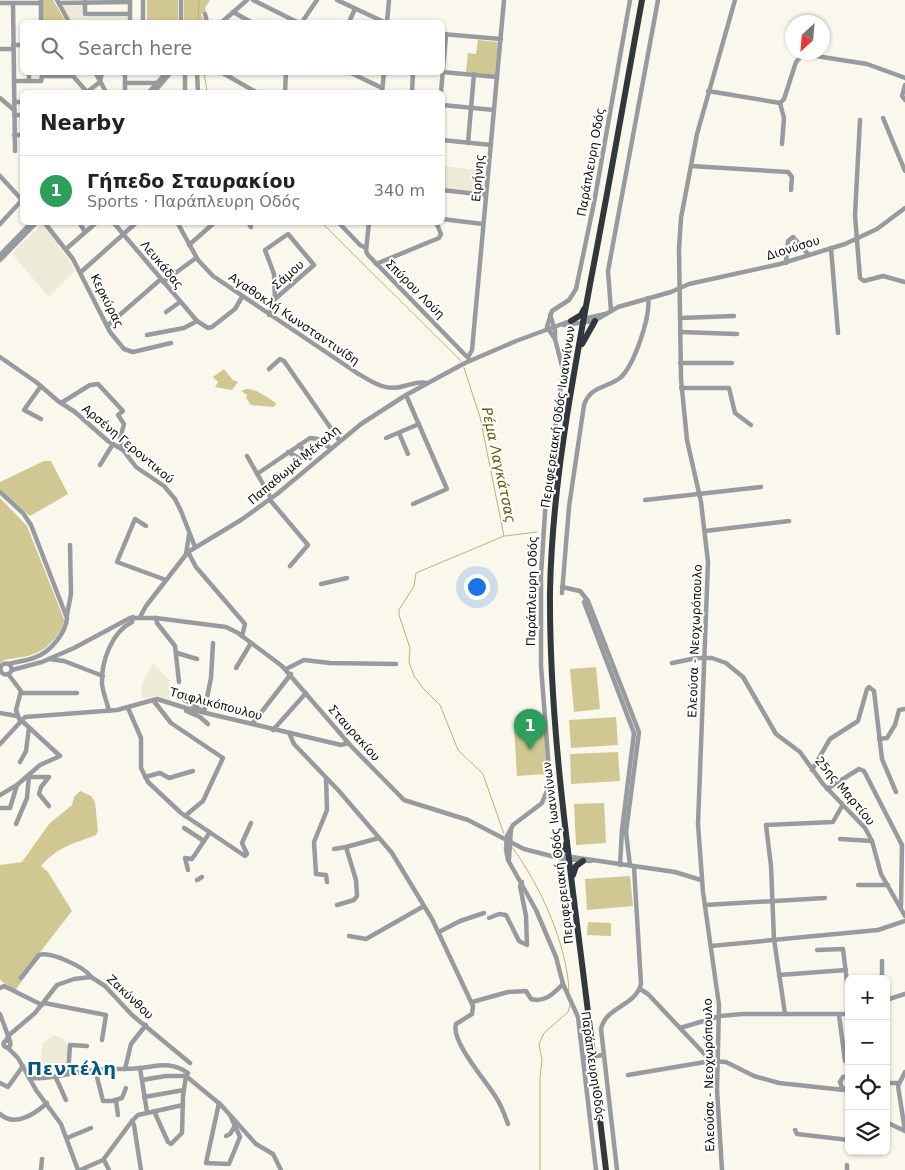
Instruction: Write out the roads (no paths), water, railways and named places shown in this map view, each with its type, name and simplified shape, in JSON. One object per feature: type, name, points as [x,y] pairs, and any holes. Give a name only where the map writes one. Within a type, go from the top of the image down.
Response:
[{"type":"highway","name":"Περιφερειακή Οδός Ιωαννίνων","points":[[606,1170],[567,841],[554,712],[550,591],[560,465],[578,351],[642,0]]},
{"type":"highway","points":[[571,320],[581,315],[587,303]]},
{"type":"highway","points":[[578,351],[595,321]]},
{"type":"highway","points":[[557,855],[567,841]]},
{"type":"highway","points":[[572,876],[576,866],[582,861]]},
{"type":"street","points":[[143,0],[143,20]]},
{"type":"street","points":[[181,0],[181,20]]},
{"type":"street","points":[[224,20],[247,0]]},
{"type":"street","points":[[253,0],[292,20]]},
{"type":"street","points":[[303,20],[317,0]]},
{"type":"street","points":[[337,0],[381,20]]},
{"type":"street","points":[[386,20],[389,0]]},
{"type":"street","name":"Ειρήνης","points":[[469,359],[472,350],[504,0]]},
{"type":"street","name":"Παράπλευρη Οδός","points":[[596,1170],[578,1017],[562,984],[556,957],[522,882],[508,860],[508,843],[510,829],[518,820],[542,803],[550,783],[543,703],[540,604],[545,503],[563,374],[555,339],[555,327],[550,315],[554,309],[570,300],[576,289],[594,203],[630,0]]},
{"type":"street","points":[[611,311],[608,271],[658,0]]},
{"type":"street","name":"Ελεούσα - Νεοχωρόπουλο","points":[[722,1170],[717,1100],[720,1016],[701,880],[698,789],[708,576],[705,531],[687,440],[681,388],[680,226],[708,90],[735,0]]},
{"type":"street","points":[[0,3],[40,1],[41,20]]},
{"type":"street","points":[[68,20],[58,2],[130,1],[130,20]]},
{"type":"street","points":[[85,2],[85,14],[130,14]]},
{"type":"street","points":[[99,2],[100,14]]},
{"type":"street","points":[[13,3],[14,151]]},
{"type":"street","points":[[350,20],[355,9]]},
{"type":"street","points":[[234,12],[248,20]]},
{"type":"street","points":[[205,14],[206,20]]},
{"type":"street","points":[[445,35],[501,39]]},
{"type":"street","points":[[0,49],[20,45]]},
{"type":"street","points":[[780,103],[784,99],[796,62],[803,54],[872,65],[905,78]]},
{"type":"street","points":[[445,72],[497,76]]},
{"type":"street","points":[[468,143],[474,74]]},
{"type":"street","points":[[29,75],[29,81]]},
{"type":"street","points":[[14,81],[41,81],[42,75]]},
{"type":"street","points":[[58,75],[73,76],[85,90]]},
{"type":"street","points":[[76,80],[77,75]]},
{"type":"street","points":[[96,75],[102,90]]},
{"type":"street","points":[[90,90],[100,82],[101,75]]},
{"type":"street","points":[[124,75],[125,90]]},
{"type":"street","points":[[155,90],[165,75]]},
{"type":"street","points":[[152,90],[168,75]]},
{"type":"street","points":[[185,75],[185,90]]},
{"type":"street","points":[[197,75],[198,90]]},
{"type":"street","points":[[226,75],[252,90]]},
{"type":"street","points":[[285,90],[286,75]]},
{"type":"street","points":[[354,75],[382,90],[384,75]]},
{"type":"street","points":[[412,90],[413,75]]},
{"type":"street","points":[[441,90],[443,75]]},
{"type":"street","points":[[125,83],[160,83]]},
{"type":"street","points":[[160,83],[162,90]]},
{"type":"street","points":[[905,85],[902,96],[905,100]]},
{"type":"street","points":[[708,90],[780,103]]},
{"type":"street","points":[[0,98],[14,113],[20,114]]},
{"type":"street","points":[[14,102],[20,102]]},
{"type":"street","points":[[780,103],[784,120],[782,144]]},
{"type":"street","points":[[445,105],[494,110]]},
{"type":"street","points":[[883,118],[905,171]]},
{"type":"street","points":[[860,120],[855,207],[859,274],[862,280],[883,276],[905,282]]},
{"type":"street","points":[[14,135],[20,135]]},
{"type":"street","points":[[445,140],[491,145]]},
{"type":"street","points":[[691,166],[788,172],[792,178],[791,190]]},
{"type":"street","points":[[0,176],[20,198]]},
{"type":"street","points":[[445,190],[486,195]]},
{"type":"street","points":[[0,224],[20,202]]},
{"type":"street","name":"Διονύσου","points":[[605,314],[618,307],[693,283],[786,263],[808,254],[831,248],[877,229],[905,208]]},
{"type":"street","points":[[445,219],[483,224]]},
{"type":"street","points":[[0,255],[29,225]]},
{"type":"street","points":[[0,260],[34,225]]},
{"type":"street","name":"Κερκύρας","points":[[47,225],[66,248],[81,272],[107,326],[124,349],[128,352],[171,343]]},
{"type":"street","points":[[81,225],[86,232]]},
{"type":"street","points":[[66,248],[94,225]]},
{"type":"street","name":"Λευκάδας","points":[[115,225],[197,321]]},
{"type":"street","points":[[81,272],[134,225]]},
{"type":"street","name":"Αγαθοκλή Κωνσταντινίδη","points":[[179,225],[196,258],[210,273],[242,297],[378,385],[393,388],[416,382],[427,383]]},
{"type":"street","points":[[189,245],[212,225]]},
{"type":"street","name":"Σπύρου Λούη","points":[[341,225],[360,246],[366,248],[368,255],[376,264],[469,359]]},
{"type":"street","points":[[366,248],[369,225]]},
{"type":"street","points":[[376,264],[439,238],[441,234],[437,225]]},
{"type":"street","name":"Σάμου","points":[[269,315],[275,299],[274,274],[265,250],[288,234],[314,266],[275,299]]},
{"type":"street","points":[[786,263],[788,241],[793,237],[808,254]]},
{"type":"street","points":[[0,245],[5,250]]},
{"type":"street","points":[[831,248],[838,333]]},
{"type":"street","points":[[107,326],[162,281],[196,258]]},
{"type":"street","points":[[609,295],[618,307]]},
{"type":"street","points":[[147,335],[184,328],[197,321],[211,327],[235,309],[242,297]]},
{"type":"street","points":[[648,298],[646,318],[629,368],[615,381],[592,392],[584,405],[570,498],[562,590],[580,591],[588,601],[639,732],[626,834],[632,866],[641,979],[640,988],[711,1061]]},
{"type":"street","points":[[166,312],[180,302]]},
{"type":"street","points":[[563,324],[571,320],[595,321],[605,314]]},
{"type":"street","points":[[563,324],[584,321],[605,314]]},
{"type":"street","points":[[548,329],[550,315]]},
{"type":"street","points":[[680,318],[734,316]]},
{"type":"street","name":"Παπαθωμά Μέκαλη","points":[[140,617],[187,553],[271,499],[339,440],[406,395],[469,359],[563,324]]},
{"type":"street","name":"Παράπλευρη Οδός","points":[[548,329],[555,339]]},
{"type":"street","points":[[680,332],[737,334]]},
{"type":"street","name":"Αρσένη Γεροντικού","points":[[0,357],[41,386],[123,450],[136,467],[170,492],[187,524],[188,534],[195,547]]},
{"type":"street","points":[[269,369],[280,359],[284,360],[339,440]]},
{"type":"street","points":[[680,363],[732,363]]},
{"type":"street","points":[[61,403],[90,385],[98,384],[123,411],[118,415],[124,424],[120,439],[123,450]]},
{"type":"street","points":[[41,386],[24,409],[25,412],[41,420]]},
{"type":"street","points":[[681,388],[730,388],[735,413],[752,424]]},
{"type":"street","points":[[406,395],[447,489],[413,504]]},
{"type":"street","points":[[386,438],[419,424]]},
{"type":"street","points":[[399,432],[408,454]]},
{"type":"street","points":[[257,474],[288,452],[314,437],[330,448]]},
{"type":"street","points":[[100,465],[113,444]]},
{"type":"street","points":[[300,445],[314,462]]},
{"type":"street","points":[[288,452],[298,458],[310,457]]},
{"type":"street","points":[[247,456],[271,499],[308,545],[290,566]]},
{"type":"street","points":[[645,500],[761,487]]},
{"type":"street","points":[[0,492],[28,518],[41,546],[67,615]]},
{"type":"street","points":[[146,526],[135,519],[117,562],[166,580]]},
{"type":"street","points":[[705,531],[789,521]]},
{"type":"street","points":[[188,534],[187,553],[198,570],[245,624],[242,636]]},
{"type":"street","points":[[10,672],[1,672],[4,664],[33,658],[46,651],[65,628],[71,594],[70,545]]},
{"type":"street","points":[[321,584],[347,578]]},
{"type":"street","points":[[586,600],[584,602],[634,733],[621,835],[620,865]]},
{"type":"street","points":[[109,711],[102,686],[103,676],[113,640],[121,628],[132,622],[133,618]]},
{"type":"street","name":"Σταυρακίου","points":[[10,672],[49,659],[87,642],[120,622],[133,618],[156,618],[220,626],[242,636],[286,669],[348,743],[405,800],[468,820],[508,843],[548,855]]},
{"type":"street","points":[[156,618],[157,624],[174,644],[179,682]]},
{"type":"street","points":[[180,697],[204,712],[210,678],[213,643]]},
{"type":"street","points":[[236,668],[252,643]]},
{"type":"street","points":[[176,654],[197,659]]},
{"type":"street","points":[[672,663],[705,657]]},
{"type":"street","name":"25ης Μαρτίου","points":[[705,657],[724,662],[742,676],[774,731],[783,741],[799,751],[827,790],[858,820],[872,841],[881,872],[905,916]]},
{"type":"street","points":[[49,659],[64,661],[103,676]]},
{"type":"street","points":[[286,669],[304,660],[330,663],[396,664]]},
{"type":"street","points":[[0,795],[29,776],[43,763],[60,756],[20,719],[16,708],[21,693],[10,672],[9,664]]},
{"type":"street","points":[[253,723],[291,674]]},
{"type":"street","points":[[812,770],[829,740],[858,720],[868,687],[874,691],[884,765],[896,792]]},
{"type":"street","points":[[21,693],[78,693]]},
{"type":"street","points":[[274,730],[306,693]]},
{"type":"street","name":"Τσιφλικόπουλου","points":[[2,713],[20,719],[109,711],[160,699],[178,707],[253,723],[290,734],[341,745],[348,743]]},
{"type":"street","points":[[153,700],[171,723],[223,758],[202,801],[185,816]]},
{"type":"street","points":[[178,707],[200,717],[208,724]]},
{"type":"street","points":[[128,708],[141,738],[141,766],[145,778],[169,804],[246,856],[242,843],[251,823]]},
{"type":"street","points":[[879,739],[887,738],[895,725],[900,710],[905,708]]},
{"type":"street","points":[[0,720],[2,713]]},
{"type":"street","points":[[0,744],[20,719]]},
{"type":"street","points":[[20,762],[26,751],[29,728]]},
{"type":"street","points":[[290,734],[292,742],[392,853],[439,932],[472,1002],[472,1013],[457,1023],[455,1029],[474,1066],[497,1099],[508,1124]]},
{"type":"street","points":[[827,790],[859,770],[864,771],[903,847]]},
{"type":"street","points":[[145,778],[160,773],[169,778],[193,771]]},
{"type":"street","points":[[29,776],[49,777],[40,788],[39,794],[49,806]]},
{"type":"street","points":[[16,824],[27,798],[29,776]]},
{"type":"street","points":[[326,778],[328,806],[315,840],[314,857],[316,874],[326,874],[327,882]]},
{"type":"street","points":[[0,808],[10,808],[16,785]]},
{"type":"street","points":[[786,1014],[774,939],[766,826],[832,822],[835,821],[842,806]]},
{"type":"street","points":[[184,828],[204,841]]},
{"type":"street","points":[[188,870],[185,858],[192,859],[210,832]]},
{"type":"street","points":[[334,849],[379,838]]},
{"type":"street","points":[[900,908],[905,838]]},
{"type":"street","points":[[840,839],[872,841]]},
{"type":"street","points":[[336,904],[354,900],[357,896],[356,880],[346,847]]},
{"type":"street","points":[[548,855],[590,861]]},
{"type":"street","points":[[548,855],[675,872],[701,880]]},
{"type":"street","points":[[489,918],[500,914],[506,915],[519,941],[526,945],[528,932],[520,886],[522,882]]},
{"type":"street","points":[[858,886],[888,885]]},
{"type":"street","points":[[705,904],[825,898]]},
{"type":"street","points":[[349,936],[366,939],[424,906]]},
{"type":"street","points":[[439,932],[458,922],[484,913]]},
{"type":"street","points":[[711,946],[878,930],[905,921]]},
{"type":"street","points":[[817,950],[843,949],[846,975]]},
{"type":"street","points":[[21,978],[38,954],[47,953],[75,966],[91,977]]},
{"type":"street","points":[[882,961],[882,975]]},
{"type":"street","points":[[779,975],[846,970]]},
{"type":"street","name":"Ζακύνθου","points":[[5,1043],[43,1004],[59,984],[74,979],[91,977],[106,986],[129,1012],[146,1025],[162,1042],[190,1063]]},
{"type":"street","points":[[472,1002],[513,991],[526,991],[532,999],[539,1000],[550,996],[562,984]]},
{"type":"street","points":[[0,988],[4,986],[43,1004],[106,1015],[102,1040]]},
{"type":"street","name":"Παράπλευρη Οδός","points":[[617,1170],[601,1033],[603,1022],[608,1015],[633,999],[640,988]]},
{"type":"street","points":[[890,999],[905,994]]},
{"type":"street","points":[[0,1014],[5,1043],[18,1058],[29,1078],[58,1119],[79,1170],[104,1160],[132,1122],[134,1116],[183,1105]]},
{"type":"street","points":[[680,1028],[720,1016],[845,1014]]},
{"type":"street","points":[[839,1015],[845,1061]]},
{"type":"street","points":[[125,1069],[130,1044],[146,1025]]},
{"type":"street","points":[[0,1051],[5,1043]]},
{"type":"street","points":[[68,1074],[70,1045],[87,1046]]},
{"type":"street","points":[[583,1058],[604,1055]]},
{"type":"street","points":[[628,1075],[711,1061],[726,1062],[748,1074],[770,1081],[845,1090]]},
{"type":"street","points":[[29,1078],[56,1078],[94,1069],[140,1068],[168,1064],[187,1074],[219,1102],[256,1144],[275,1156],[281,1170]]},
{"type":"street","points":[[0,1083],[8,1087],[23,1066]]},
{"type":"street","points":[[140,1068],[147,1112]]},
{"type":"street","points":[[94,1069],[101,1099],[106,1102],[124,1097],[126,1088]]},
{"type":"street","points":[[905,1072],[898,1083],[905,1131]]},
{"type":"street","points":[[142,1080],[187,1074]]},
{"type":"street","points":[[154,1111],[168,1142],[171,1144],[182,1133],[184,1090],[187,1074]]},
{"type":"street","points":[[56,1078],[66,1100]]},
{"type":"street","points":[[831,1088],[845,1078]]},
{"type":"street","points":[[840,1082],[845,1089]]},
{"type":"street","points":[[890,1083],[898,1083]]},
{"type":"street","points":[[144,1097],[184,1090]]},
{"type":"street","points":[[116,1100],[118,1114]]},
{"type":"street","points":[[219,1102],[205,1162],[229,1165],[240,1139],[231,1115]]},
{"type":"street","points":[[0,1114],[6,1120],[17,1121],[47,1103]]},
{"type":"street","points":[[132,1122],[141,1170]]},
{"type":"street","points":[[890,1124],[905,1131]]},
{"type":"street","points":[[226,1136],[230,1134],[235,1126]]},
{"type":"street","points":[[67,1138],[92,1128]]},
{"type":"street","points":[[795,1130],[797,1134],[845,1140]]},
{"type":"street","points":[[41,1170],[42,1159]]},
{"type":"street","points":[[104,1160],[109,1170]]},
{"type":"waterway","name":"Ρέμα Λαγκάτσας","points":[[198,20],[199,0]]},
{"type":"waterway","name":"Ρέμα Λαγκάτσας","points":[[204,75],[207,90]]},
{"type":"waterway","name":"Ρέμα Λαγκάτσας","points":[[324,225],[461,361]]},
{"type":"waterway","name":"Ρέμα Λαγκάτσας","points":[[464,368],[480,417],[504,536],[416,573],[414,586],[399,610],[399,615],[410,648],[409,662],[414,676],[440,705],[458,750],[483,774],[504,834]]},
{"type":"waterway","points":[[505,536],[537,532]]},
{"type":"waterway","name":"Ρέμα Λαγκάτσας","points":[[512,847],[542,897],[550,916],[563,954],[569,991]]},
{"type":"waterway","name":"Ρέμα Λαγκάτσας","points":[[540,1170],[540,1077],[542,1060],[539,1044],[544,1033],[568,1012],[570,1005]]},
{"type":"place","name":"Γήπεδο Σταυρακίου","points":[[530,750]]},
{"type":"district","name":"Πεντέλη","points":[[72,1069]]}]
